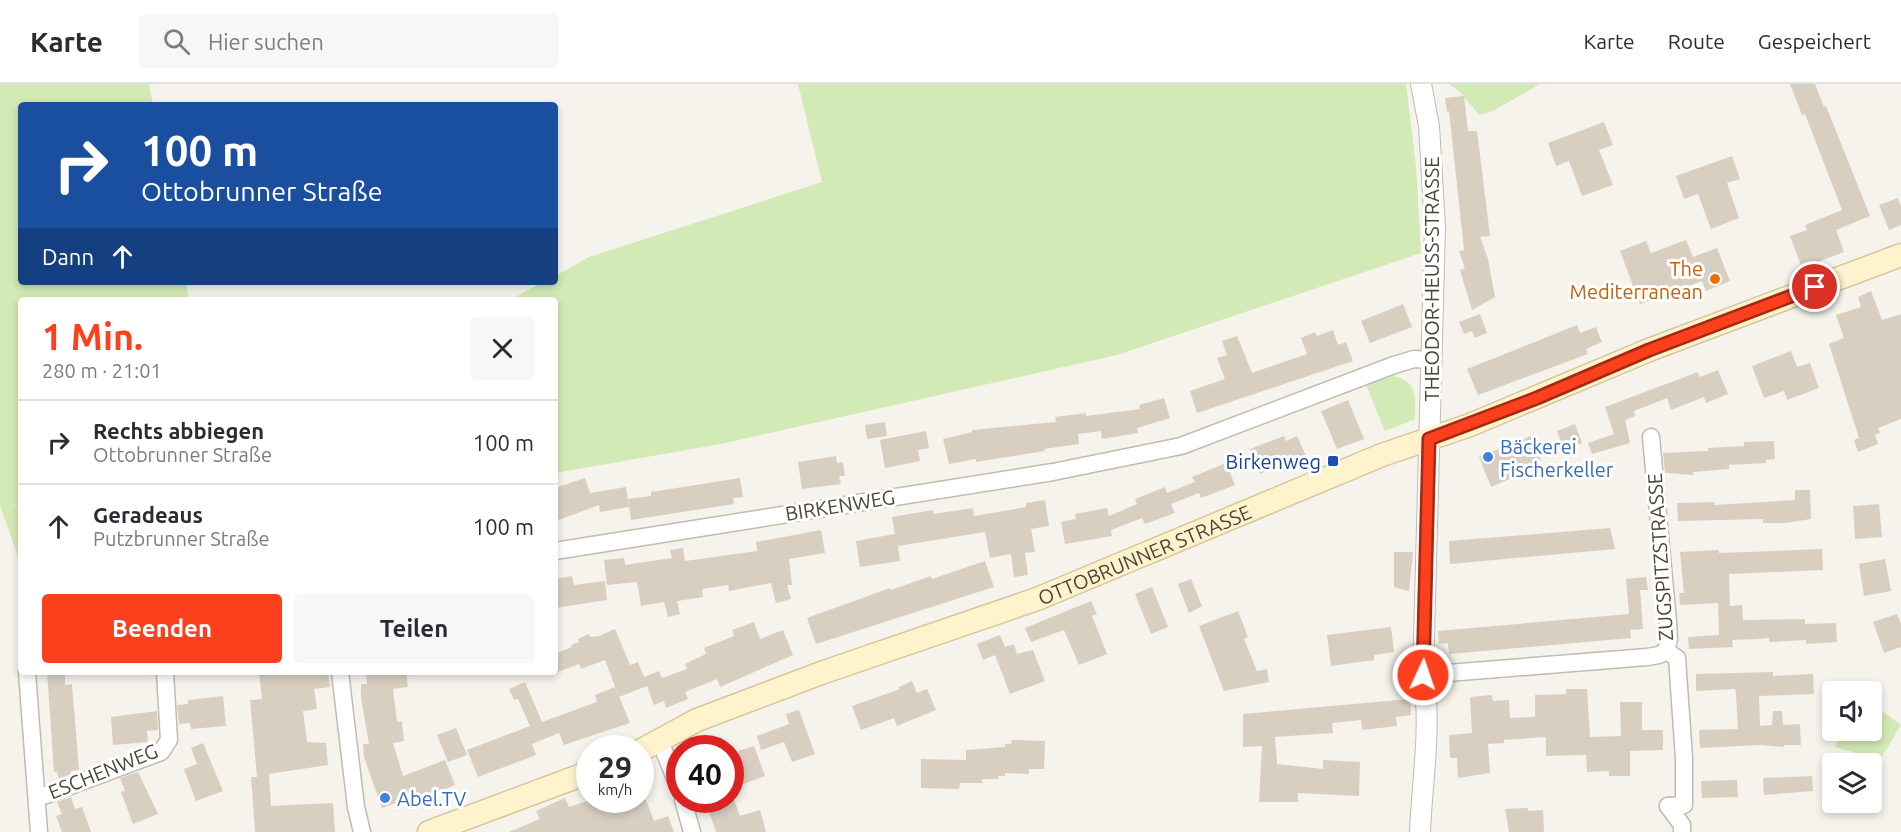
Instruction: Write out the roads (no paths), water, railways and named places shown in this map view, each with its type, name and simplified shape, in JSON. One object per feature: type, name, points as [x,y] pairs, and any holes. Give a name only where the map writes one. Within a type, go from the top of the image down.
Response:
[{"type":"main road","name":"OTTOBRUNNER STRASSE","points":[[654,744],[697,720],[824,672],[1037,599],[1345,470],[1537,398],[1645,352],[1901,255]]},
{"type":"main road","points":[[429,832],[576,777]]},
{"type":"street","name":"THEODOR-HEUSS-STRASSE","points":[[1420,832],[1426,690],[1423,675],[1432,360],[1434,189],[1429,126],[1421,84]]},
{"type":"street","name":"BIRKENWEG","points":[[558,551],[1053,471],[1181,446],[1394,364],[1414,359],[1432,360]]},
{"type":"street","name":"ZUGSPITZSTRASSE","points":[[1651,436],[1669,631],[1666,651],[1677,658],[1684,758],[1684,805],[1668,806],[1682,829]]},
{"type":"street","points":[[1423,675],[1647,657],[1666,651]]},
{"type":"street","points":[[27,675],[39,832]]},
{"type":"street","name":"ESCHENWEG","points":[[38,798],[161,752],[169,740],[165,675]]},
{"type":"street","points":[[340,675],[356,807],[362,832]]},
{"type":"street","points":[[654,752],[666,770]]},
{"type":"street","points":[[687,813],[692,832]]},
{"type":"place","name":"The Mediterranean","points":[[1715,279]]},
{"type":"place","name":"Bäckerei Fischerkeller","points":[[1488,457]]},
{"type":"place","name":"Birkenweg","points":[[1333,461]]},
{"type":"place","name":"Abel.TV","points":[[385,798]]}]
